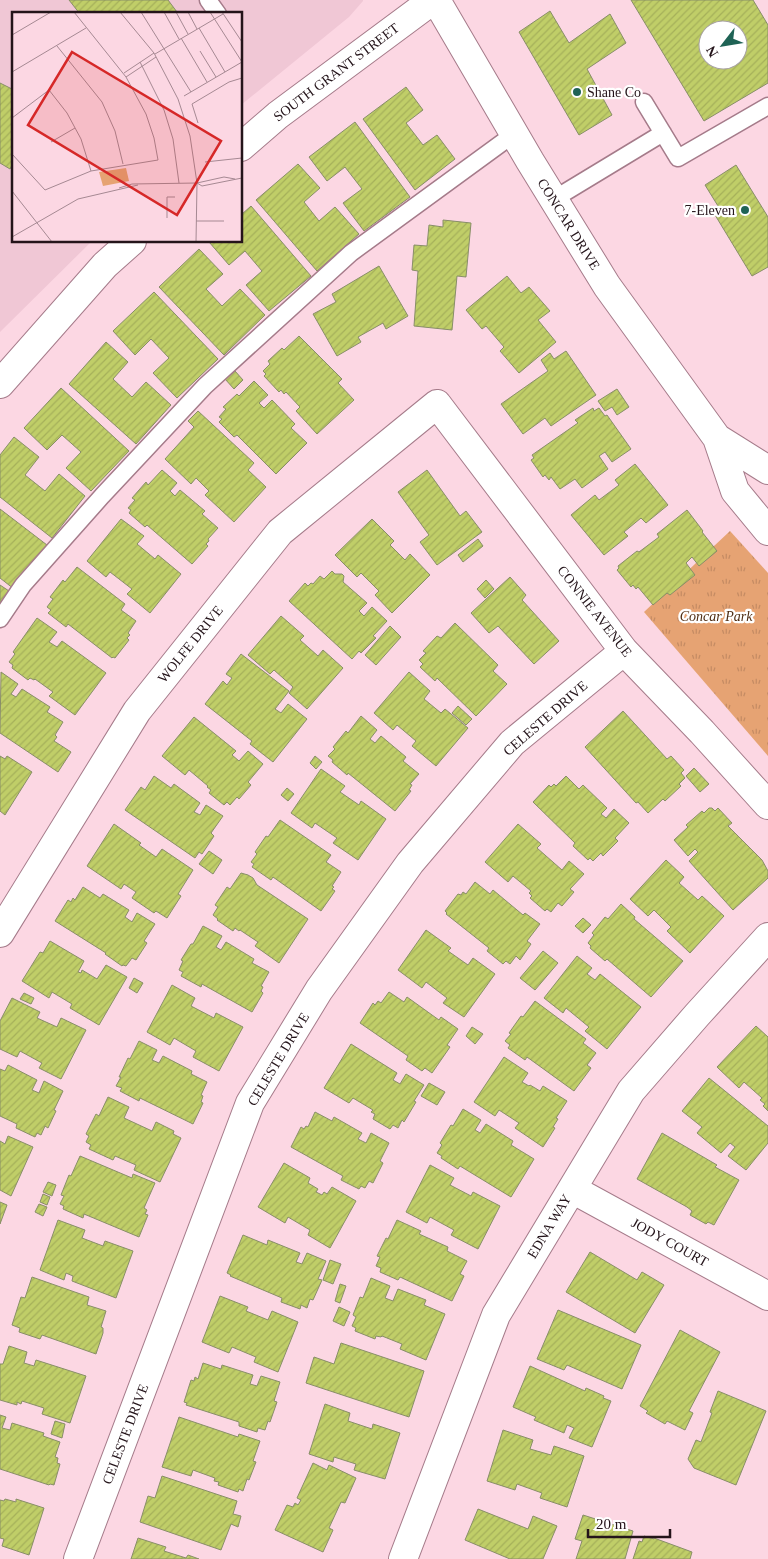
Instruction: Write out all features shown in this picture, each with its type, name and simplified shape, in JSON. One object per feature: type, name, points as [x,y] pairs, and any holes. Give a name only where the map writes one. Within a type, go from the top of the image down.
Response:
[{"type":"street","name":"CONCAR DRIVE","points":[[434,0],[607,286],[717,438],[734,491],[768,531]]},
{"type":"street","name":"SOUTH GRANT STREET","points":[[242,146],[278,115],[434,0]]},
{"type":"street","points":[[0,384],[104,265],[131,242]]},
{"type":"street","name":"CONNIE AVENUE","points":[[438,404],[624,651],[702,732],[768,805]]},
{"type":"street","name":"WOLFE DRIVE","points":[[0,933],[137,711],[280,532],[438,404]]},
{"type":"street","name":"CONCAR DRIVE","points":[[717,438],[768,470]]},
{"type":"street","name":"CELESTE DRIVE","points":[[78,1559],[250,1104],[319,990],[410,863],[512,743],[624,651]]},
{"type":"street","name":"EDNA WAY","points":[[403,1559],[496,1315],[631,1091],[768,937]]},
{"type":"street","name":"JODY COURT","points":[[572,1188],[768,1296]]},
{"type":"lane","points":[[208,0],[217,12]]},
{"type":"lane","points":[[644,102],[678,158],[768,106]]},
{"type":"lane","points":[[554,199],[663,133]]},
{"type":"lane","points":[[0,620],[23,585],[102,496],[205,386],[351,253],[514,134]]},
{"type":"shaded area","points":[[0,0],[363,0],[349,17],[242,104],[242,12],[12,12],[12,242],[91,242],[0,332]]},
{"type":"green space","name":"Concar Park","points":[[730,531],[768,573],[768,756],[644,612]]},
{"type":"building","points":[[69,0],[168,0],[177,12],[78,12]]},
{"type":"building","points":[[631,0],[753,0],[768,25],[768,83],[704,121]]},
{"type":"building","name":"Shane Co","points":[[550,11],[569,43],[610,14],[626,43],[587,69],[612,115],[579,135],[519,32]]},
{"type":"building","points":[[0,83],[12,89],[12,165],[10,169],[0,163]]},
{"type":"building","points":[[406,87],[423,110],[406,123],[423,145],[437,135],[455,159],[415,190],[363,119]]},
{"type":"building","points":[[355,122],[410,197],[364,231],[343,203],[362,189],[345,167],[327,181],[309,157]]},
{"type":"building","points":[[298,164],[320,188],[304,202],[319,221],[335,207],[359,234],[317,271],[256,200]]},
{"type":"building","points":[[736,165],[768,217],[768,267],[752,276],[712,210],[718,206],[705,185]]},
{"type":"building","points":[[251,206],[311,276],[269,311],[246,285],[262,271],[245,251],[229,265],[209,242],[242,242],[242,214]]},
{"type":"building","points":[[443,220],[471,223],[466,277],[457,276],[452,330],[414,326],[418,271],[412,270],[414,245],[427,246],[429,225],[443,227]]},
{"type":"building","points":[[199,249],[223,274],[206,289],[222,306],[240,289],[265,315],[224,355],[159,287]]},
{"type":"building","points":[[379,266],[408,316],[386,329],[383,323],[358,337],[361,342],[337,356],[313,314],[336,302],[332,294]]},
{"type":"building","points":[[507,276],[521,293],[529,287],[550,311],[538,320],[556,342],[519,373],[500,351],[504,347],[486,326],[482,329],[466,310]]},
{"type":"building","points":[[154,292],[218,359],[177,398],[153,373],[169,358],[151,339],[135,355],[113,331]]},
{"type":"building","points":[[299,336],[342,379],[338,383],[354,400],[317,434],[296,411],[300,407],[286,392],[284,394],[281,390],[279,392],[264,376],[266,374],[263,371],[270,364],[268,361]]},
{"type":"building","points":[[106,342],[128,362],[113,379],[132,397],[146,382],[171,405],[136,444],[69,384]]},
{"type":"building","points":[[566,351],[596,395],[551,426],[545,418],[523,434],[501,404],[548,371],[541,360],[550,353],[554,359]]},
{"type":"building","points":[[235,371],[243,380],[234,389],[225,379]]},
{"type":"building","points":[[254,381],[268,395],[259,403],[264,408],[272,400],[295,424],[291,428],[307,443],[276,474],[237,435],[234,437],[219,422],[222,419],[219,417],[226,409],[223,407],[237,394],[239,396]]},
{"type":"building","points":[[61,388],[129,451],[91,491],[66,468],[81,452],[62,435],[47,450],[24,428]]},
{"type":"building","points":[[617,389],[629,407],[617,415],[612,407],[605,411],[598,401]]},
{"type":"building","points":[[593,408],[594,411],[599,408],[605,416],[607,415],[631,449],[612,462],[605,452],[599,456],[608,469],[582,488],[575,479],[560,489],[551,477],[549,480],[545,475],[543,477],[531,460],[534,458],[532,455],[578,423],[575,420]]},
{"type":"building","points":[[198,411],[254,463],[248,470],[266,487],[234,522],[205,495],[209,491],[196,478],[191,484],[165,459],[194,427],[188,421]]},
{"type":"building","points":[[14,437],[39,457],[25,475],[45,491],[59,474],[85,496],[52,538],[0,497],[0,455]]},
{"type":"building","points":[[635,464],[668,505],[646,523],[641,518],[624,532],[628,536],[604,555],[571,515],[595,495],[599,500],[619,485],[615,480]]},
{"type":"building","points":[[162,470],[177,483],[170,491],[175,496],[180,490],[205,511],[202,514],[218,528],[208,539],[209,541],[206,544],[208,546],[192,564],[147,525],[145,527],[129,513],[131,510],[128,508],[135,500],[132,498],[146,482],[148,485]]},
{"type":"building","points":[[427,470],[460,516],[466,511],[482,532],[437,565],[420,542],[429,535],[398,492]]},
{"type":"building","points":[[0,509],[47,545],[14,589],[0,578]]},
{"type":"building","points":[[687,510],[717,551],[699,566],[692,557],[686,563],[695,575],[670,595],[667,593],[653,605],[638,587],[636,589],[633,585],[631,587],[617,570],[618,566],[659,537],[657,534]]},
{"type":"building","points":[[121,519],[144,536],[137,544],[155,559],[158,555],[181,574],[150,613],[127,594],[132,589],[110,572],[106,577],[87,561]]},
{"type":"building","points":[[372,519],[394,541],[390,545],[405,560],[410,554],[430,575],[392,613],[375,595],[379,591],[361,573],[357,577],[335,555]]},
{"type":"building","points":[[478,539],[483,546],[463,562],[458,555]]},
{"type":"building","points":[[77,567],[125,604],[121,610],[136,621],[128,633],[130,635],[127,638],[129,640],[115,658],[112,658],[68,624],[66,627],[48,613],[51,610],[47,607],[53,599],[50,597],[63,580],[65,582]]},
{"type":"building","points":[[332,571],[335,574],[342,574],[344,576],[343,582],[367,603],[359,611],[364,616],[372,607],[387,621],[373,636],[376,638],[352,659],[289,601],[305,583],[308,586],[311,583],[313,584],[320,576],[324,579]]},
{"type":"building","points":[[510,577],[526,595],[522,600],[559,641],[534,664],[498,626],[489,633],[471,613]]},
{"type":"building","points":[[486,580],[494,589],[485,598],[477,589]]},
{"type":"building","points":[[0,585],[9,591],[0,604]]},
{"type":"building","points":[[281,616],[304,636],[300,640],[318,656],[323,650],[343,668],[307,709],[289,693],[293,687],[274,670],[270,674],[248,655]]},
{"type":"building","points":[[37,618],[57,632],[49,642],[57,647],[62,641],[106,673],[75,715],[49,696],[53,692],[35,679],[30,678],[28,680],[12,668],[13,665],[9,662],[15,654],[13,652]]},
{"type":"building","points":[[455,623],[498,665],[493,671],[507,684],[476,716],[437,678],[435,681],[420,667],[423,664],[419,660],[426,653],[423,651],[437,636],[441,638]]},
{"type":"building","points":[[390,626],[401,637],[376,665],[365,655]]},
{"type":"building","points":[[241,654],[289,691],[275,709],[281,713],[288,704],[307,719],[273,762],[250,744],[252,741],[205,704],[223,681],[227,685],[232,678],[226,674]]},
{"type":"building","points":[[1,672],[18,684],[11,694],[16,697],[22,689],[50,707],[47,712],[63,722],[55,735],[57,737],[54,741],[71,752],[58,772],[0,733]]},
{"type":"building","points":[[409,672],[430,691],[424,699],[441,713],[445,709],[468,728],[436,766],[412,746],[416,741],[397,725],[393,730],[374,713]]},
{"type":"building","points":[[458,706],[472,719],[466,725],[452,713]]},
{"type":"building","points":[[623,711],[667,759],[671,756],[684,770],[681,773],[685,778],[679,784],[681,786],[648,813],[638,802],[636,803],[585,747]]},
{"type":"building","points":[[361,716],[377,730],[370,739],[375,743],[381,736],[406,757],[403,761],[419,774],[410,784],[412,785],[409,790],[411,791],[395,811],[348,773],[347,775],[328,756],[335,749],[333,747],[346,731],[348,733]]},
{"type":"building","points":[[194,717],[236,751],[232,755],[239,761],[248,751],[263,764],[248,782],[251,785],[239,799],[237,797],[230,805],[227,802],[224,805],[209,793],[211,790],[208,786],[189,770],[185,775],[162,756]]},
{"type":"building","points":[[0,756],[5,759],[7,756],[32,772],[5,815],[0,811]]},
{"type":"building","points":[[315,756],[322,762],[316,769],[310,763]]},
{"type":"building","points":[[694,768],[709,784],[700,792],[686,776]]},
{"type":"building","points":[[321,769],[345,786],[340,792],[359,805],[361,801],[386,819],[358,860],[333,843],[337,838],[315,823],[312,828],[291,813]]},
{"type":"building","points":[[154,776],[171,788],[174,784],[200,803],[194,812],[200,815],[206,805],[223,816],[211,833],[214,836],[202,854],[199,852],[195,858],[125,810],[141,787],[145,790]]},
{"type":"building","points":[[566,776],[579,789],[583,785],[607,808],[601,814],[606,818],[614,809],[629,823],[615,838],[618,841],[603,856],[601,853],[593,861],[590,858],[588,860],[573,846],[575,843],[533,802],[549,785],[551,787],[554,784],[556,786]]},
{"type":"building","points":[[287,788],[294,794],[288,801],[281,795]]},
{"type":"building","points":[[709,808],[715,811],[718,808],[732,823],[728,826],[762,860],[768,871],[768,878],[733,910],[689,861],[698,852],[695,849],[688,856],[674,840],[688,827],[686,825],[702,811],[704,813]]},
{"type":"building","points":[[280,820],[331,855],[326,862],[341,872],[332,886],[334,887],[332,889],[335,891],[321,911],[273,877],[271,880],[252,867],[254,864],[251,862],[257,854],[255,852]]},
{"type":"building","points":[[114,824],[141,843],[139,845],[156,857],[162,849],[193,870],[178,894],[181,896],[167,918],[156,911],[154,913],[132,898],[136,892],[124,884],[121,889],[87,866]]},
{"type":"building","points":[[518,824],[541,844],[537,848],[562,870],[569,861],[584,874],[570,889],[574,892],[562,906],[558,903],[551,912],[547,909],[545,911],[530,898],[532,896],[529,893],[531,891],[513,876],[508,882],[485,862]]},
{"type":"building","points":[[209,851],[222,860],[213,874],[199,864]]},
{"type":"building","points":[[666,860],[684,877],[679,883],[698,900],[702,896],[724,916],[690,953],[667,931],[671,927],[654,910],[648,916],[630,899]]},
{"type":"building","points":[[241,873],[253,878],[257,885],[308,919],[279,963],[255,946],[258,942],[240,930],[235,928],[233,931],[213,915],[218,907],[215,905],[227,887],[230,889]]},
{"type":"building","points":[[475,882],[490,894],[493,890],[523,915],[525,913],[540,924],[527,941],[531,944],[520,960],[516,956],[510,964],[506,961],[503,964],[487,951],[489,948],[446,914],[445,911],[458,894],[461,895],[463,892],[466,894]]},
{"type":"building","points":[[83,887],[100,898],[103,894],[129,910],[125,917],[132,922],[137,913],[155,924],[144,941],[147,943],[136,960],[132,958],[126,966],[122,966],[106,953],[55,921],[68,900],[71,902],[73,898],[75,900]]},
{"type":"building","points":[[621,904],[635,917],[634,919],[683,961],[651,997],[607,959],[605,961],[590,948],[591,946],[588,943],[594,935],[592,933],[605,917],[608,919]]},
{"type":"building","points":[[583,918],[591,925],[583,933],[575,926]]},
{"type":"building","points":[[203,926],[222,936],[216,947],[221,950],[226,942],[254,959],[252,963],[269,972],[261,986],[263,987],[261,991],[263,993],[252,1012],[202,984],[201,987],[181,976],[183,972],[179,970],[183,961],[181,960]]},
{"type":"building","points":[[426,930],[451,948],[448,951],[468,965],[473,958],[495,974],[464,1017],[443,1003],[447,998],[426,982],[422,988],[398,970]]},
{"type":"building","points":[[50,941],[84,961],[78,972],[81,973],[82,970],[97,979],[106,965],[127,977],[99,1025],[70,1008],[72,1004],[52,992],[49,998],[22,981],[40,952],[43,953]]},
{"type":"building","points":[[543,951],[558,963],[535,990],[520,978]]},
{"type":"building","points":[[577,956],[592,968],[587,974],[595,980],[600,974],[641,1007],[607,1049],[585,1031],[589,1027],[566,1008],[563,1013],[544,998]]},
{"type":"building","points":[[134,978],[143,983],[137,993],[129,988]]},
{"type":"building","points":[[172,985],[195,998],[191,1006],[214,1018],[216,1013],[243,1027],[219,1071],[193,1057],[196,1051],[174,1038],[170,1045],[147,1032]]},
{"type":"building","points":[[389,992],[404,1002],[407,997],[439,1020],[441,1017],[458,1029],[447,1045],[450,1047],[432,1073],[425,1068],[422,1071],[406,1060],[408,1056],[360,1023],[373,1003],[375,1005],[378,1001],[381,1003]]},
{"type":"building","points":[[24,993],[34,998],[31,1004],[20,999]]},
{"type":"building","points":[[12,998],[40,1012],[37,1018],[57,1027],[61,1018],[86,1030],[61,1079],[39,1068],[42,1063],[20,1051],[17,1057],[0,1049],[0,1021]]},
{"type":"building","points":[[535,1001],[586,1039],[583,1043],[596,1053],[587,1065],[591,1068],[574,1091],[527,1057],[525,1060],[508,1048],[510,1045],[505,1041],[511,1034],[509,1033]]},
{"type":"building","points":[[756,1026],[768,1037],[768,1111],[763,1106],[765,1104],[760,1100],[762,1098],[744,1082],[739,1088],[717,1067]]},
{"type":"building","points":[[472,1027],[483,1034],[475,1044],[466,1036]]},
{"type":"building","points":[[139,1041],[157,1050],[152,1060],[159,1063],[163,1056],[192,1071],[191,1074],[207,1082],[201,1095],[203,1096],[201,1102],[203,1103],[193,1124],[140,1098],[139,1101],[120,1091],[122,1088],[116,1086],[128,1058],[130,1059]]},
{"type":"building","points":[[351,1044],[397,1073],[393,1080],[400,1084],[406,1074],[424,1085],[404,1122],[402,1120],[398,1128],[393,1125],[390,1129],[373,1119],[375,1114],[371,1112],[373,1110],[353,1098],[349,1103],[324,1088]]},
{"type":"building","points":[[504,1057],[528,1073],[522,1082],[540,1091],[543,1086],[567,1101],[556,1118],[558,1119],[553,1127],[555,1128],[543,1147],[515,1128],[519,1123],[499,1110],[495,1116],[474,1102]]},
{"type":"building","points":[[8,1065],[37,1080],[32,1090],[39,1093],[44,1081],[63,1091],[48,1128],[45,1126],[41,1135],[37,1133],[35,1137],[16,1128],[17,1124],[0,1116],[0,1069],[5,1071]]},
{"type":"building","points":[[709,1078],[768,1126],[768,1143],[746,1170],[728,1156],[735,1147],[730,1143],[721,1153],[697,1133],[702,1127],[682,1111]]},
{"type":"building","points":[[429,1083],[445,1092],[437,1105],[421,1096]]},
{"type":"building","points":[[108,1097],[129,1107],[124,1118],[152,1131],[156,1122],[174,1131],[173,1134],[181,1138],[160,1182],[134,1170],[136,1165],[115,1156],[113,1160],[89,1149],[91,1145],[86,1142],[89,1136],[86,1134],[96,1114],[99,1116]]},
{"type":"building","points":[[463,1109],[481,1120],[475,1130],[480,1133],[486,1124],[513,1141],[511,1145],[534,1159],[511,1197],[460,1166],[458,1169],[441,1158],[442,1156],[437,1153],[442,1145],[440,1143]]},
{"type":"building","points":[[315,1112],[332,1121],[334,1117],[362,1133],[358,1139],[366,1143],[371,1133],[389,1143],[380,1161],[383,1163],[373,1183],[369,1181],[365,1188],[361,1186],[359,1189],[341,1180],[343,1176],[291,1147],[301,1127],[304,1129],[306,1126],[308,1127]]},
{"type":"building","points":[[662,1133],[739,1180],[714,1225],[708,1222],[706,1224],[690,1215],[692,1211],[687,1207],[637,1179]]},
{"type":"building","points":[[8,1136],[33,1147],[11,1196],[0,1190],[0,1141],[5,1144]]},
{"type":"building","points":[[80,1156],[132,1178],[133,1174],[155,1183],[144,1208],[147,1210],[145,1214],[148,1215],[139,1237],[84,1214],[83,1218],[63,1209],[64,1206],[60,1204],[64,1196],[61,1195],[69,1175],[71,1176]]},
{"type":"building","points":[[284,1163],[310,1178],[308,1183],[318,1189],[316,1192],[322,1195],[324,1192],[327,1194],[332,1187],[356,1201],[330,1248],[308,1235],[310,1230],[288,1217],[285,1223],[258,1207]]},
{"type":"building","points":[[430,1165],[454,1178],[450,1185],[471,1196],[473,1192],[500,1206],[478,1249],[451,1235],[454,1230],[430,1217],[427,1223],[406,1212]]},
{"type":"building","points":[[48,1182],[56,1185],[52,1196],[43,1192]]},
{"type":"building","points":[[43,1194],[50,1197],[47,1205],[40,1202]]},
{"type":"building","points":[[0,1202],[7,1205],[0,1224]]},
{"type":"building","points":[[39,1204],[47,1207],[43,1216],[35,1212]]},
{"type":"building","points":[[58,1220],[85,1230],[82,1238],[103,1246],[105,1241],[133,1251],[116,1298],[72,1281],[73,1276],[66,1273],[64,1280],[40,1270]]},
{"type":"building","points":[[397,1220],[421,1231],[419,1234],[448,1247],[447,1251],[467,1261],[460,1274],[464,1276],[452,1301],[400,1277],[398,1280],[380,1272],[381,1268],[376,1266],[380,1257],[377,1256]]},
{"type":"building","points":[[243,1235],[267,1245],[268,1240],[300,1253],[296,1262],[302,1264],[307,1253],[326,1261],[318,1279],[322,1280],[313,1300],[310,1299],[307,1308],[301,1305],[300,1309],[281,1302],[282,1298],[227,1273]]},
{"type":"building","points":[[590,1252],[637,1280],[642,1272],[664,1285],[635,1333],[566,1292]]},
{"type":"building","points":[[330,1260],[341,1264],[333,1284],[323,1280]]},
{"type":"building","points":[[32,1277],[89,1297],[87,1305],[106,1311],[101,1327],[103,1328],[103,1333],[96,1354],[42,1335],[40,1339],[19,1332],[20,1328],[12,1325],[21,1297],[25,1298]]},
{"type":"building","points":[[371,1278],[390,1286],[385,1298],[393,1301],[398,1289],[426,1300],[424,1305],[445,1314],[426,1360],[400,1349],[402,1344],[382,1336],[376,1336],[375,1339],[355,1331],[356,1328],[352,1326],[356,1317],[353,1315],[360,1297],[363,1298]]},
{"type":"building","points":[[340,1284],[346,1286],[340,1303],[335,1301]]},
{"type":"building","points":[[220,1296],[248,1307],[246,1311],[268,1320],[272,1311],[298,1322],[278,1372],[254,1362],[256,1357],[232,1347],[229,1353],[202,1342]]},
{"type":"building","points":[[339,1307],[350,1312],[344,1326],[333,1321]]},
{"type":"building","points":[[558,1310],[641,1345],[622,1389],[567,1365],[564,1370],[537,1359]]},
{"type":"building","points":[[680,1330],[720,1352],[689,1411],[693,1413],[685,1430],[667,1421],[665,1424],[646,1413],[648,1411],[640,1406]]},
{"type":"building","points":[[341,1343],[424,1371],[409,1417],[306,1383],[314,1357],[334,1364]]},
{"type":"building","points":[[9,1346],[27,1352],[24,1363],[34,1366],[36,1360],[86,1376],[70,1423],[42,1414],[44,1408],[22,1401],[21,1404],[17,1402],[17,1405],[0,1400],[0,1364],[3,1364]]},
{"type":"building","points":[[203,1363],[221,1369],[222,1365],[253,1375],[250,1384],[257,1386],[261,1376],[280,1382],[274,1401],[277,1402],[265,1430],[258,1428],[257,1432],[239,1426],[239,1422],[186,1405],[187,1403],[184,1402],[191,1380],[194,1381],[195,1377],[198,1379]]},
{"type":"building","points":[[530,1366],[585,1391],[586,1388],[611,1401],[592,1447],[569,1438],[574,1428],[567,1425],[564,1433],[534,1420],[536,1417],[513,1407]]},
{"type":"building","points":[[718,1391],[766,1411],[736,1485],[694,1468],[688,1459],[696,1440],[701,1442]]},
{"type":"building","points":[[325,1404],[350,1413],[348,1421],[372,1429],[373,1424],[400,1433],[385,1479],[354,1470],[356,1464],[334,1457],[333,1462],[309,1454]]},
{"type":"building","points":[[0,1415],[6,1417],[2,1428],[10,1430],[12,1423],[44,1433],[43,1436],[60,1442],[55,1457],[58,1458],[57,1463],[60,1464],[54,1485],[0,1469]]},
{"type":"building","points":[[179,1417],[238,1437],[239,1434],[260,1441],[253,1461],[256,1462],[243,1491],[239,1489],[238,1492],[218,1485],[219,1482],[214,1481],[215,1478],[193,1470],[191,1476],[162,1467]]},
{"type":"building","points":[[55,1421],[65,1424],[62,1438],[51,1434]]},
{"type":"building","points":[[503,1430],[533,1440],[530,1449],[551,1455],[554,1446],[584,1456],[567,1507],[540,1498],[542,1493],[517,1484],[515,1490],[487,1481]]},
{"type":"building","points":[[313,1463],[327,1470],[329,1465],[356,1478],[345,1503],[341,1502],[329,1528],[333,1530],[323,1552],[275,1530],[287,1505],[293,1507],[295,1503],[298,1505],[301,1500],[297,1498]]},
{"type":"building","points":[[162,1476],[237,1501],[233,1514],[241,1516],[238,1527],[231,1524],[221,1550],[140,1522],[148,1496],[155,1498]]},
{"type":"building","points":[[5,1499],[16,1502],[16,1499],[44,1508],[29,1555],[2,1546],[4,1539],[0,1538],[0,1500],[4,1501]]},
{"type":"building","points":[[478,1509],[528,1529],[533,1516],[557,1526],[543,1559],[510,1559],[465,1540]]},
{"type":"building","points":[[583,1515],[633,1531],[625,1559],[576,1559],[582,1541],[575,1539]]},
{"type":"building","points":[[644,1536],[692,1552],[690,1559],[633,1559],[639,1541],[642,1542]]},
{"type":"building","points":[[138,1538],[166,1547],[164,1551],[186,1558],[188,1555],[199,1559],[131,1559]]},
{"type":"place","name":"Shane Co","points":[[577,92]]},
{"type":"place","name":"7-Eleven","points":[[745,210]]}]
